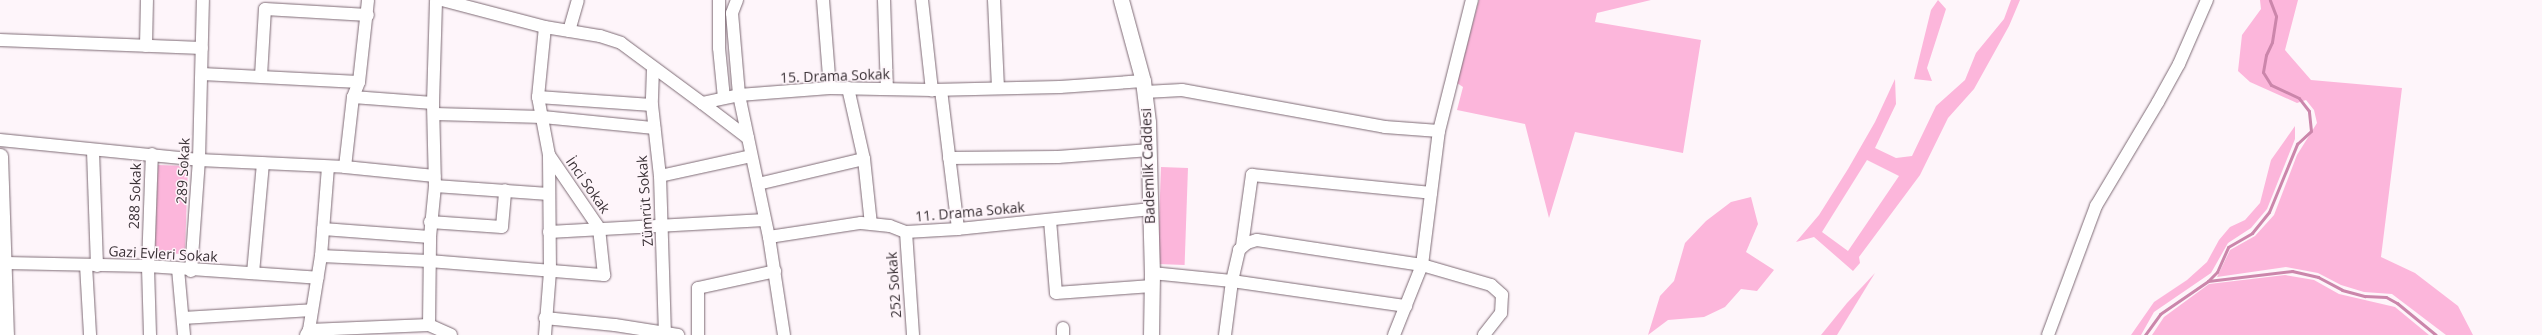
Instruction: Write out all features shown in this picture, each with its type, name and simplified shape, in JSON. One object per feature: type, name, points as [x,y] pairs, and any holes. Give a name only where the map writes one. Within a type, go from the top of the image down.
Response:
[{"type":"street","points":[[146,46],[147,0]]},
{"type":"street","name":"289 Sokak","points":[[191,271],[199,160],[203,0]]},
{"type":"street","points":[[345,167],[353,97],[359,82],[368,15],[368,0]]},
{"type":"street","points":[[429,325],[430,222],[435,181],[434,108],[442,0],[478,5],[545,27],[600,36],[621,43],[653,69],[702,103],[748,138]]},
{"type":"street","points":[[570,31],[578,0]]},
{"type":"street","points":[[719,0],[719,48],[724,98]]},
{"type":"street","points":[[737,0],[732,13],[739,95],[769,237],[784,335]]},
{"type":"street","points":[[823,0],[830,88]]},
{"type":"street","points":[[884,0],[887,89]]},
{"type":"street","points":[[922,0],[949,158],[958,229]]},
{"type":"street","points":[[994,0],[998,88]]},
{"type":"street","name":"Bademlik Caddesi","points":[[1121,0],[1144,87],[1150,150],[1152,279],[1151,335]]},
{"type":"street","points":[[1394,335],[1422,266],[1439,131],[1472,0]]},
{"type":"street","points":[[2048,335],[2096,206],[2175,70],[2207,0]]},
{"type":"street","points":[[261,76],[265,5],[325,6],[368,15]]},
{"type":"street","points":[[545,27],[538,97],[549,155],[550,270],[545,335]]},
{"type":"street","points":[[0,40],[202,48]]},
{"type":"street","name":"Zümrüt Sokak","points":[[653,69],[652,105],[660,176],[666,333]]},
{"type":"street","points":[[202,74],[359,82]]},
{"type":"street","name":"15. Drama Sokak","points":[[702,103],[739,95],[830,88],[937,90],[1144,87],[1182,90],[1385,128],[1439,131]]},
{"type":"street","points":[[848,88],[864,159],[871,224]]},
{"type":"street","points":[[353,97],[434,108],[654,128]]},
{"type":"street","points":[[538,97],[652,105]]},
{"type":"street","points":[[0,140],[93,151],[152,154],[199,160],[345,167],[435,181],[549,194]]},
{"type":"street","points":[[949,158],[1058,157],[1150,150]]},
{"type":"street","points":[[90,335],[93,151]]},
{"type":"street","name":"288 Sokak","points":[[150,335],[148,266],[152,154]]},
{"type":"street","name":"İnci Sokak","points":[[549,155],[600,228],[604,275],[550,270]]},
{"type":"street","points":[[0,156],[4,256],[3,319],[6,335]]},
{"type":"street","points":[[660,176],[751,156]]},
{"type":"street","points":[[758,184],[864,159]]},
{"type":"street","points":[[253,273],[263,163]]},
{"type":"street","points":[[328,166],[321,256],[307,332],[429,325],[451,335]]},
{"type":"street","points":[[1225,335],[1232,281],[1242,246],[1252,175],[1431,193]]},
{"type":"street","points":[[430,222],[502,227],[505,190]]},
{"type":"street","name":"11. Drama Sokak","points":[[769,237],[861,223],[890,226],[906,232],[958,229],[1150,209]]},
{"type":"street","points":[[549,232],[765,220]]},
{"type":"street","points":[[1050,220],[1056,293],[1152,279],[1232,281],[1406,306]]},
{"type":"street","points":[[323,230],[430,237]]},
{"type":"street","name":"252 Sokak","points":[[906,232],[913,335]]},
{"type":"street","points":[[1242,246],[1257,240],[1422,266],[1491,285],[1502,295],[1501,313],[1484,335]]},
{"type":"street","name":"Gazi Evleri Sokak","points":[[4,256],[91,265],[148,266],[191,271],[253,273],[318,278]]},
{"type":"street","points":[[321,256],[429,261],[550,270]]},
{"type":"street","points":[[178,269],[184,335]]},
{"type":"street","points":[[698,335],[698,288],[775,271]]},
{"type":"street","points":[[183,318],[312,310]]},
{"type":"street","points":[[546,318],[678,335]]},
{"type":"shaded area","points":[[1479,0],[1651,0],[1597,13],[1595,22],[1701,40],[1683,153],[1575,132],[1549,218],[1525,124],[1457,110],[1463,87],[1457,83]]},
{"type":"shaded area","points":[[1938,0],[1946,9],[1927,68],[1932,81],[1914,79],[1931,10]]},
{"type":"shaded area","points":[[2011,0],[2020,0],[2009,26],[1974,89],[1948,118],[1920,175],[1859,257],[1860,263],[1853,271],[1814,237],[1796,242],[1819,215],[1848,169],[1875,122],[1895,79],[1896,104],[1875,148],[1896,158],[1912,156],[1936,106],[1965,80],[1976,53],[2004,19]],"holes":[[[1867,160],[1899,176],[1848,251],[1822,232]]]},
{"type":"shaded area","points":[[2260,0],[2298,0],[2285,50],[2311,80],[2402,88],[2381,257],[2415,273],[2458,306],[2473,335],[2446,335],[2392,294],[2364,292],[2341,285],[2318,273],[2286,267],[2217,277],[2230,250],[2255,236],[2274,215],[2297,155],[2317,123],[2314,110],[2306,100],[2297,103],[2250,82],[2238,71],[2242,35],[2261,9]]},
{"type":"shaded area","points":[[2295,126],[2295,139],[2267,209],[2251,228],[2228,243],[2211,273],[2154,312],[2141,335],[2131,335],[2154,302],[2187,280],[2207,262],[2219,240],[2230,227],[2245,220],[2260,203],[2271,160]]},
{"type":"shaded area","points":[[158,165],[188,166],[185,254],[155,253]]},
{"type":"shaded area","points":[[1161,167],[1188,168],[1185,265],[1158,264]]},
{"type":"shaded area","points":[[1751,197],[1758,224],[1746,252],[1774,270],[1757,291],[1741,289],[1725,307],[1704,317],[1668,320],[1648,335],[1660,296],[1674,281],[1685,243],[1706,221],[1731,202]]},
{"type":"shaded area","points":[[1875,273],[1837,335],[1821,335],[1847,303]]},
{"type":"shaded area","points":[[2285,275],[2314,280],[2339,294],[2395,307],[2429,335],[2152,335],[2164,317],[2209,284]]},
{"type":"waterway","points":[[2145,335],[2160,314],[2208,281],[2217,272],[2228,247],[2252,233],[2269,212],[2297,144],[2311,131],[2309,111],[2299,98],[2271,85],[2263,72],[2266,55],[2272,42],[2276,16],[2270,0]]},
{"type":"waterway","points":[[2208,281],[2292,271],[2318,277],[2342,290],[2365,296],[2386,297],[2397,303],[2436,335]]}]
